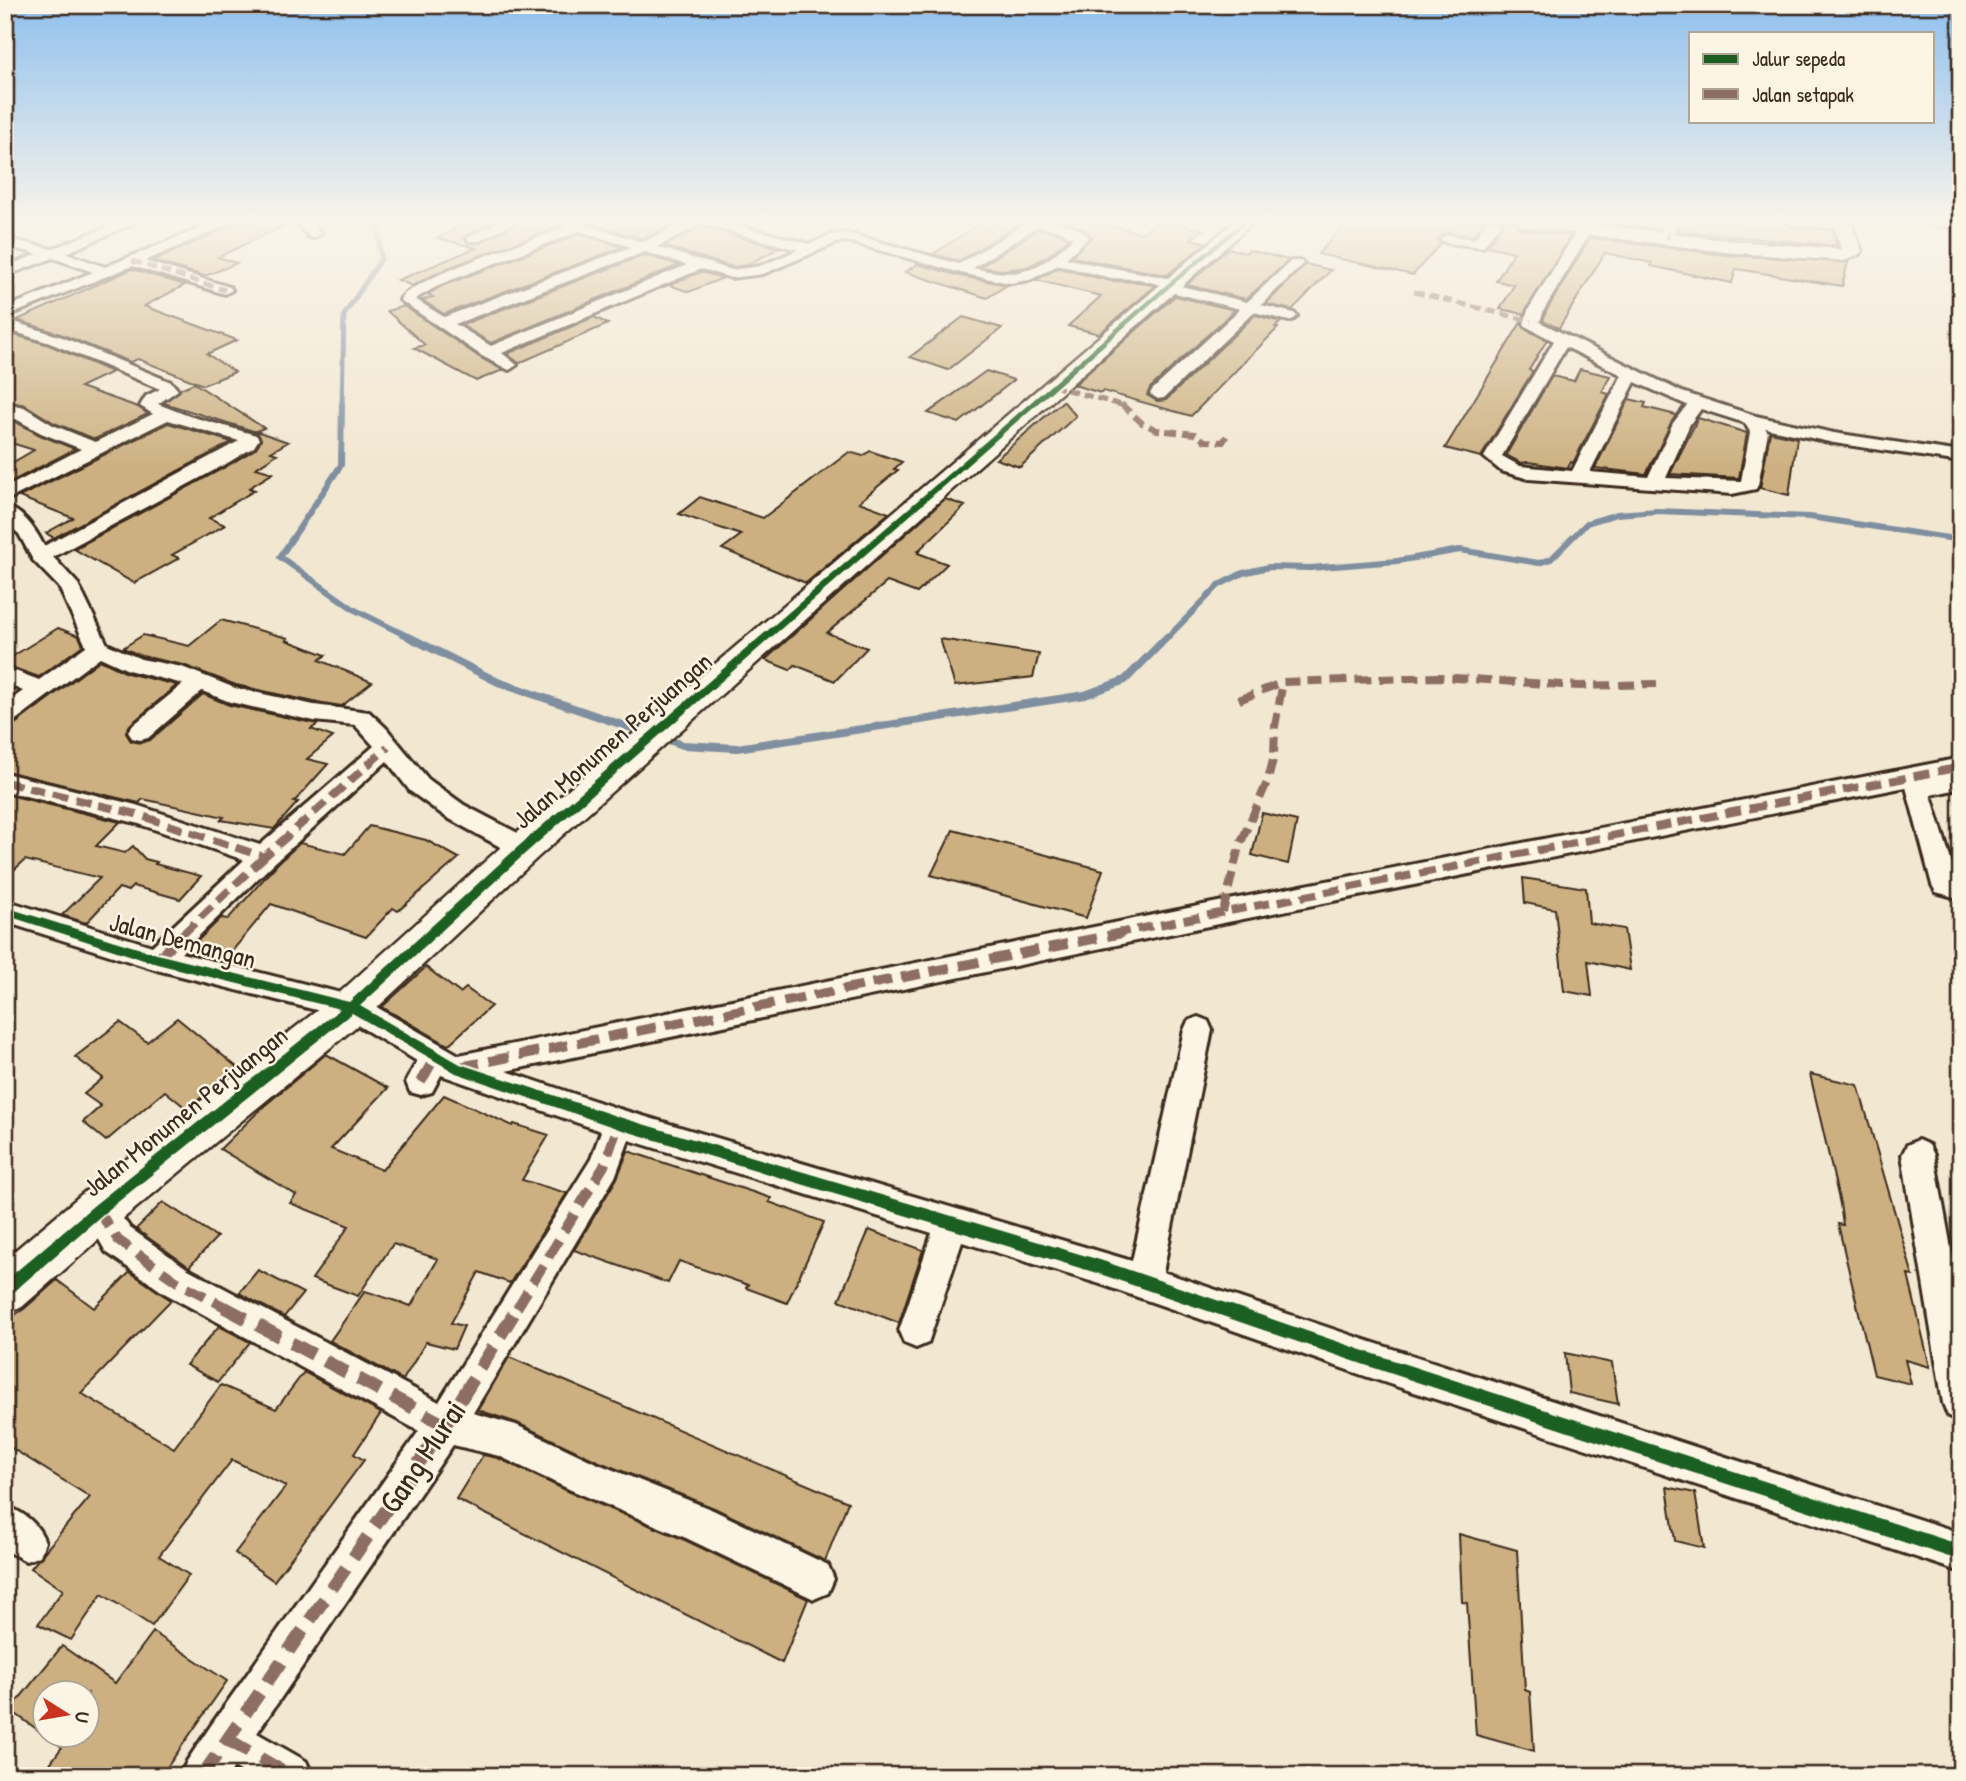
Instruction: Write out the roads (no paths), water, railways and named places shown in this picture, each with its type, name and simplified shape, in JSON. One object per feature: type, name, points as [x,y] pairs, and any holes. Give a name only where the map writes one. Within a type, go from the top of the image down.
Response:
[{"type":"street","points":[[5,313],[27,304]]},
{"type":"street","points":[[413,304],[509,365]]},
{"type":"street","points":[[443,323],[493,304]]},
{"type":"street","points":[[488,353],[609,304]]},
{"type":"street","name":"Jalan Monumen Perjuangan","points":[[5,1290],[97,1210],[351,1007],[524,848],[1148,304]]},
{"type":"street","points":[[1241,304],[1289,316]]},
{"type":"street","points":[[1158,394],[1254,304]]},
{"type":"street","points":[[1541,304],[1531,321],[1536,327],[1664,391],[1752,420],[1834,438],[1961,457]]},
{"type":"street","points":[[5,324],[165,384],[170,390],[152,400],[149,406],[250,439],[239,449],[40,556]]},
{"type":"street","points":[[1562,340],[1493,457],[1499,464],[1516,471],[1578,478],[1732,488],[1749,485],[1759,432],[1752,420]]},
{"type":"street","points":[[1578,478],[1631,373]]},
{"type":"street","points":[[1655,482],[1682,423],[1697,403]]},
{"type":"street","points":[[5,408],[18,411],[47,429],[96,449]]},
{"type":"street","points":[[5,495],[167,414]]},
{"type":"street","points":[[5,512],[27,531],[40,556],[68,584],[98,648],[136,665],[174,672],[242,696],[314,713],[360,718],[419,785],[455,811],[524,848]]},
{"type":"street","points":[[5,716],[98,648]]},
{"type":"street","points":[[5,674],[40,690]]},
{"type":"street","points":[[140,732],[200,681]]},
{"type":"street","points":[[156,959],[388,747]]},
{"type":"street","points":[[438,1069],[1961,767]]},
{"type":"street","points":[[1961,781],[1917,788],[1945,885],[1961,889]]},
{"type":"street","points":[[5,782],[224,841],[264,858]]},
{"type":"street","name":"Jalan Demangan","points":[[5,911],[156,959],[351,1007],[438,1069],[1144,1282],[1375,1361],[1961,1553]]},
{"type":"street","points":[[1144,1282],[1198,1030]]},
{"type":"street","name":"Gang Murai","points":[[202,1776],[445,1425],[604,1166],[619,1123]]},
{"type":"street","points":[[1918,1155],[1961,1403]]},
{"type":"street","points":[[97,1210],[118,1240],[176,1281],[445,1425],[503,1438],[584,1478],[699,1524],[814,1579]]},
{"type":"street","points":[[916,1331],[952,1222]]},
{"type":"street","points":[[227,1739],[291,1776]]},
{"type":"waterway","points":[[342,406],[344,315],[351,304]]},
{"type":"waterway","points":[[342,404],[341,465],[280,557],[355,610],[409,637]]},
{"type":"waterway","points":[[1166,639],[1219,585],[1243,573],[1269,567],[1310,568],[1397,561],[1460,550],[1539,563],[1551,559],[1587,523],[1617,514],[1657,511],[1810,517],[1961,540]]},
{"type":"waterway","points":[[409,637],[413,639]]},
{"type":"waterway","points":[[409,637],[498,682],[646,733]]},
{"type":"waterway","points":[[660,737],[683,745],[737,748],[1085,695],[1125,680],[1167,637]]}]
